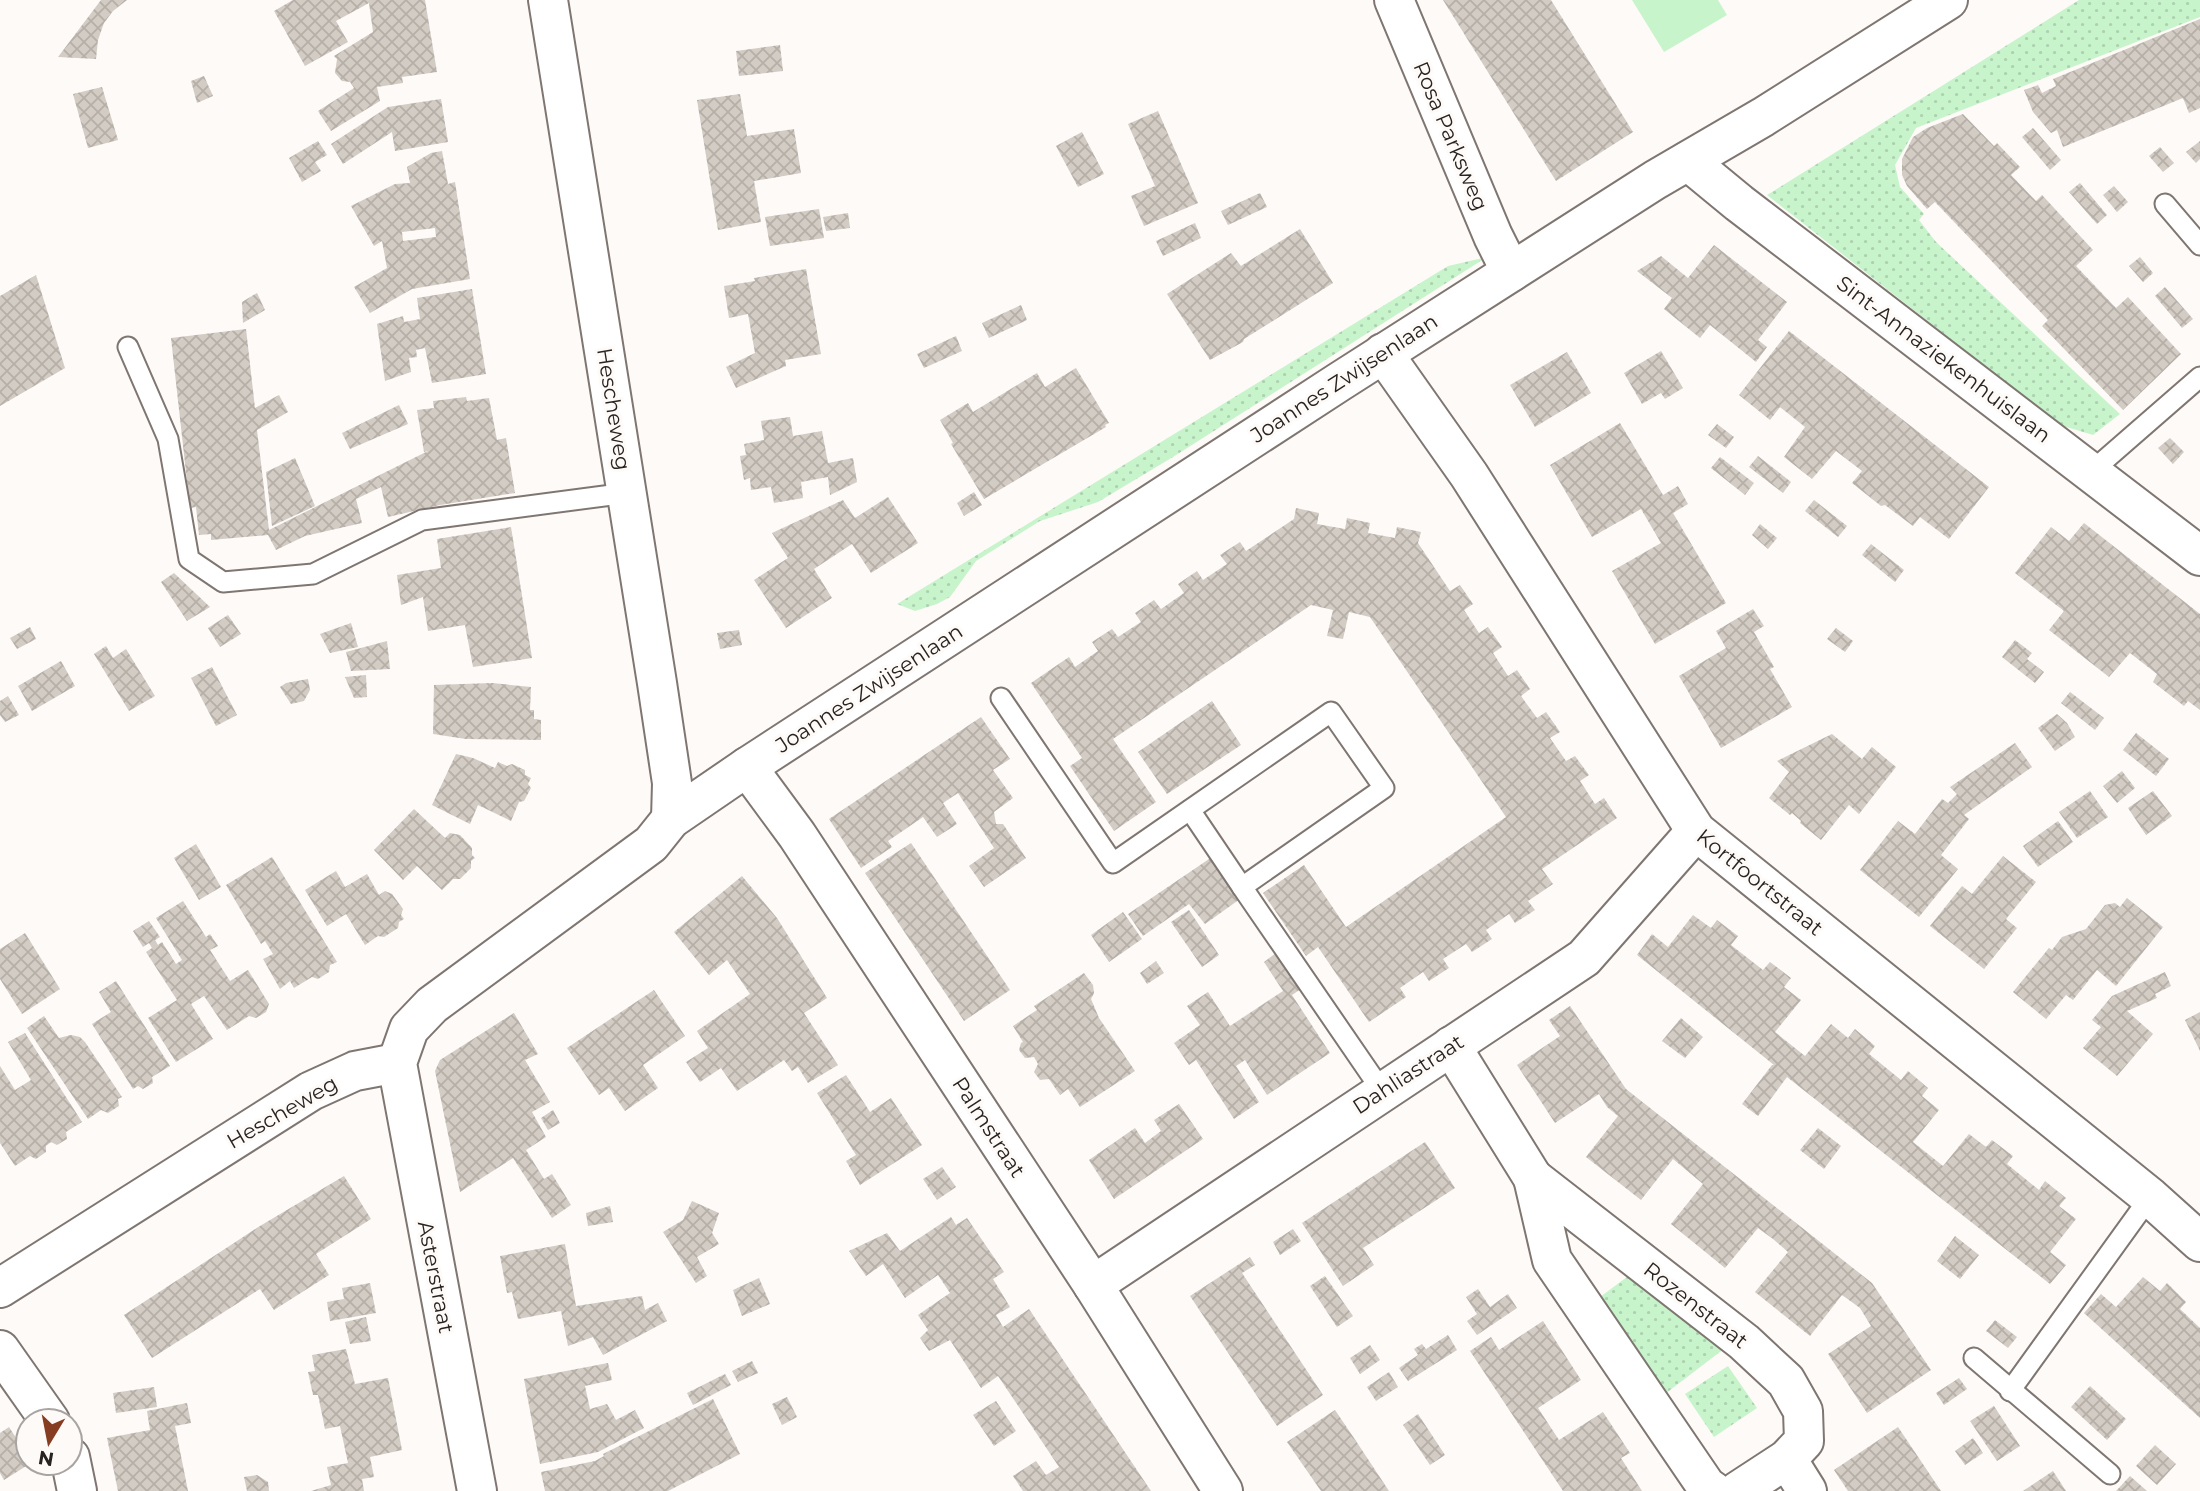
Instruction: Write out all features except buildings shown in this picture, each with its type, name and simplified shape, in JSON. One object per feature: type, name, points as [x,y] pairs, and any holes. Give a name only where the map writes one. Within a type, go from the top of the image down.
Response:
[{"type":"street","name":"Hescheweg","points":[[548,0],[672,783],[671,819]]},
{"type":"street","name":"Rosa Parksweg","points":[[1394,0],[1493,236],[1511,272]]},
{"type":"street","name":"Joannes Zwijsenlaan","points":[[747,767],[1383,353],[1948,0]]},
{"type":"street","name":"Sint-Annaziekenhuislaan","points":[[1688,161],[2200,556]]},
{"type":"street","name":"Kortfoortstraat","points":[[1383,353],[1469,475],[1696,831],[2150,1196],[2200,1242]]},
{"type":"street","points":[[397,1063],[409,1029],[432,1005],[651,844],[671,819],[747,767]]},
{"type":"street","name":"Palmstraat","points":[[747,767],[797,835],[1093,1285],[1223,1491]]},
{"type":"street","name":"Dahliastraat","points":[[1093,1285],[1584,958],[1696,831]]},
{"type":"street","name":"Rozenstraat","points":[[1451,1046],[1533,1178],[1552,1260],[1706,1486],[1713,1491]]},
{"type":"street","name":"Hescheweg","points":[[0,1289],[311,1091],[355,1071],[397,1063]]},
{"type":"street","name":"Asterstraat","points":[[397,1063],[477,1491]]},
{"type":"street","name":"Rozenstraat","points":[[1533,1178],[1744,1342],[1786,1381],[1803,1411],[1804,1441],[1787,1460],[1738,1491]]},
{"type":"street","points":[[0,1350],[40,1407]]},
{"type":"street","points":[[1787,1460],[1807,1491]]},
{"type":"lane","points":[[2165,204],[2198,238]]},
{"type":"lane","points":[[128,347],[168,439],[190,559],[223,582],[313,574],[422,520],[627,493]]},
{"type":"lane","points":[[2092,471],[2200,377]]},
{"type":"lane","points":[[1000,698],[1112,863],[1331,712],[1384,788],[1242,887]]},
{"type":"lane","points":[[1190,810],[1382,1091]]},
{"type":"lane","points":[[2010,1391],[2150,1196]]},
{"type":"lane","points":[[1974,1359],[2110,1474]]},
{"type":"green space","points":[[1632,0],[1718,0],[1727,15],[1664,52]]},
{"type":"green space","points":[[2079,0],[2200,0],[2200,17],[1916,128],[1895,165],[1900,187],[1924,214],[1919,220],[1936,242],[2120,414],[2093,435],[2060,425],[1767,195]]},
{"type":"green space","points":[[1487,257],[1098,502],[1040,521],[976,561],[950,597],[915,611],[897,604],[1448,266]]},
{"type":"green space","points":[[1635,1271],[1729,1345],[1661,1397],[1596,1300]]},
{"type":"green space","points":[[1728,1366],[1757,1408],[1714,1437],[1685,1394]]}]
